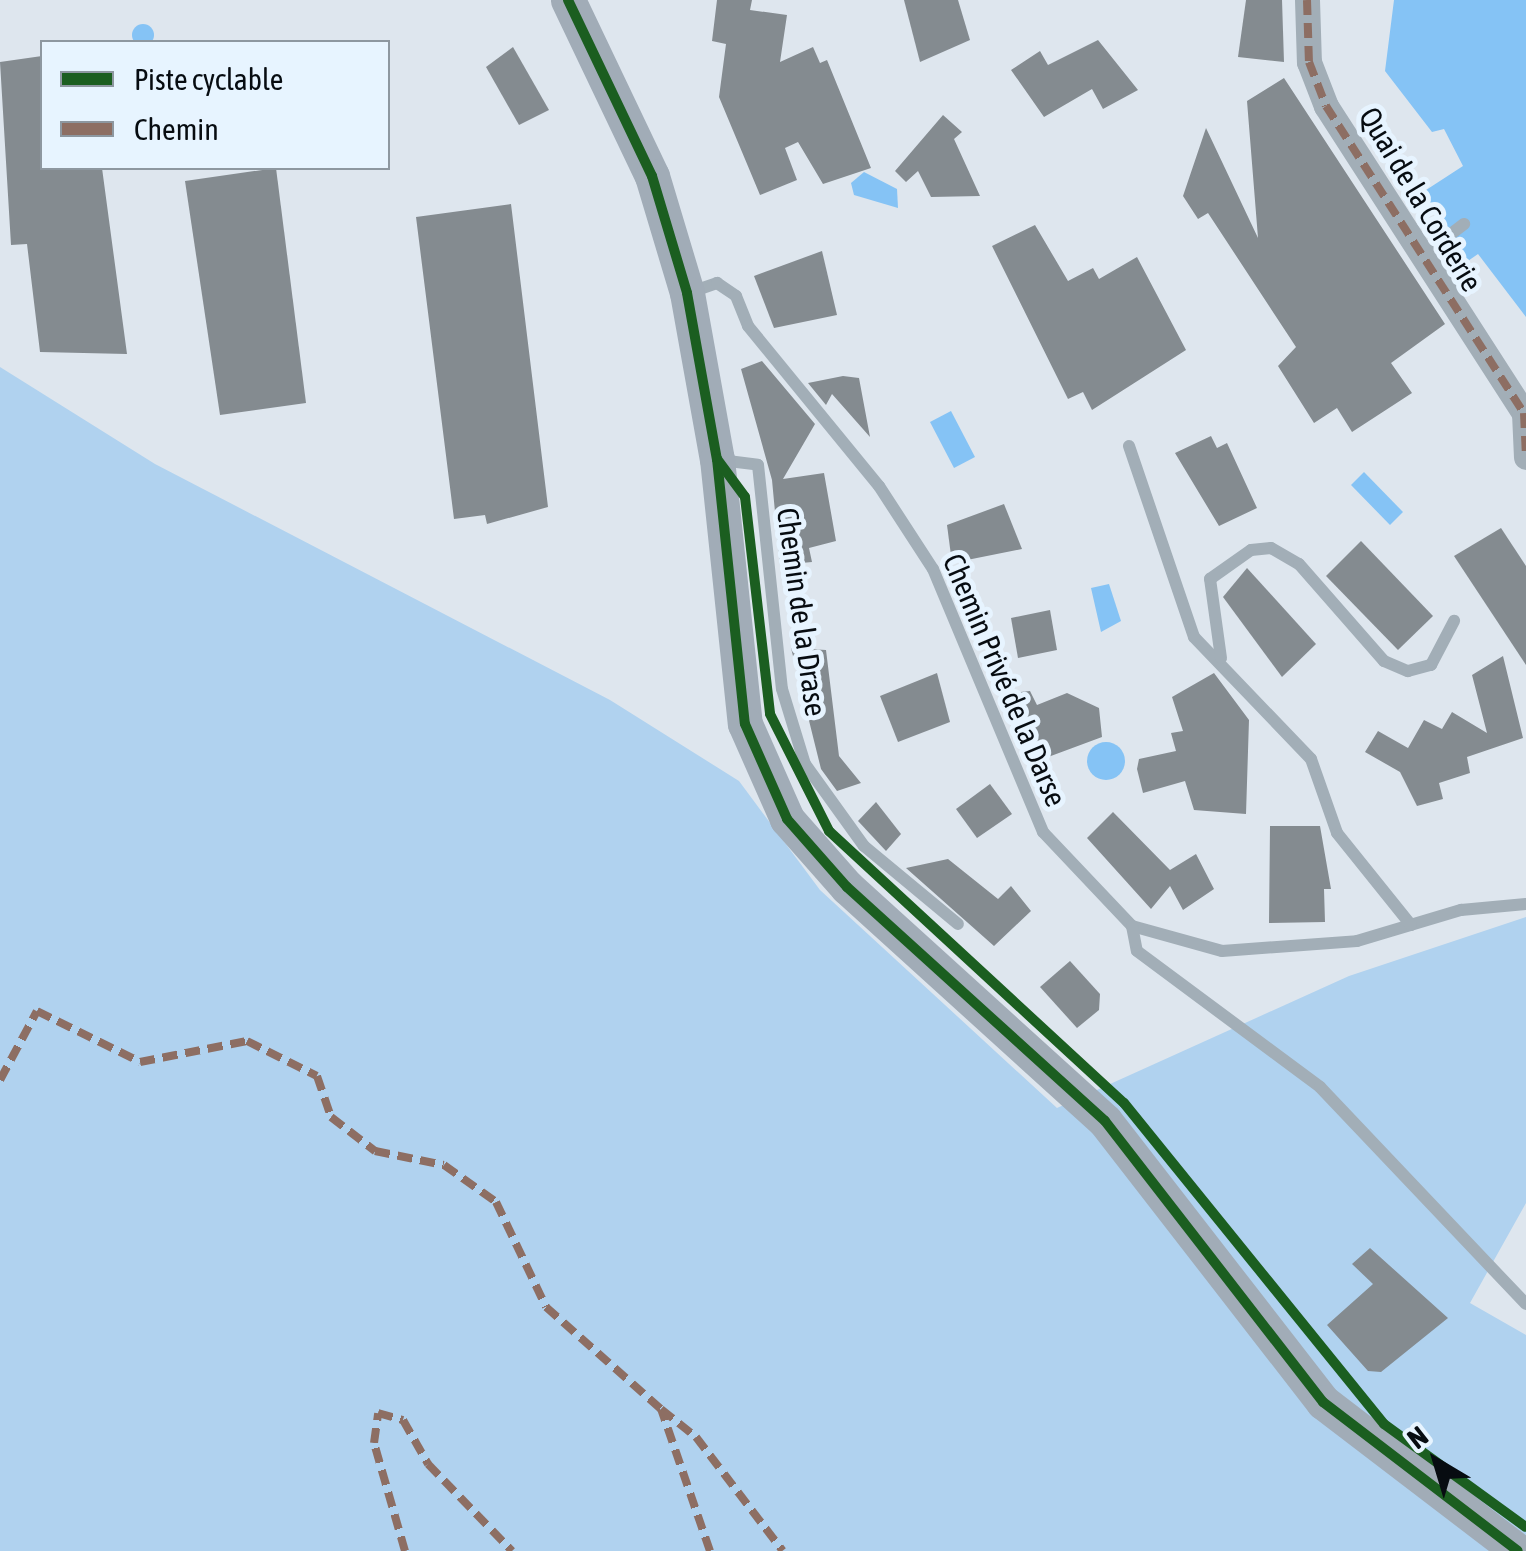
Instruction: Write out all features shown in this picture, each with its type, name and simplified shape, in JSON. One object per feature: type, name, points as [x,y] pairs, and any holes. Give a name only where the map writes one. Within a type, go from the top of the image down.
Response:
[{"type":"main road","points":[[568,0],[638,142],[687,293],[717,459],[745,724],[787,820],[846,887],[1105,1121],[1324,1402],[1518,1551]]},
{"type":"street","name":"Quai de la Corderie","points":[[1307,0],[1315,83],[1418,259],[1525,413]]},
{"type":"street","points":[[1525,413],[1526,457]]},
{"type":"lane","points":[[1418,259],[1464,224]]},
{"type":"lane","name":"Chemin Privé de la Darse","points":[[687,293],[716,282],[736,296],[748,326],[879,486],[933,568],[1044,832],[1132,926],[1137,950],[1320,1087],[1526,1304]]},
{"type":"lane","points":[[1129,446],[1160,519],[1180,608],[1194,637],[1221,658],[1311,759],[1336,833],[1411,925]]},
{"type":"lane","name":"Chemin de la Drase","points":[[717,459],[758,465],[789,722],[830,806],[864,846],[958,924]]},
{"type":"lane","points":[[1221,658],[1210,580],[1251,550],[1271,548],[1299,564],[1384,661],[1408,672],[1431,665],[1454,620]]},
{"type":"lane","points":[[1132,926],[1222,951],[1357,942],[1411,925],[1526,904]]},
{"type":"shaded area","points":[[0,367],[155,464],[610,700],[739,781],[820,890],[1057,1108],[1349,976],[1526,917],[1526,1203],[1470,1303],[1526,1335],[1526,1551],[0,1551]]},
{"type":"water","points":[[1394,0],[1526,0],[1526,317],[1478,254],[1465,263],[1423,192],[1463,166],[1444,129],[1432,132],[1385,71]]},
{"type":"water","points":[[139,24],[147,24],[154,31],[153,40],[132,39],[132,31]]},
{"type":"water","points":[[864,172],[897,189],[898,208],[854,195],[851,183]]},
{"type":"water","points":[[951,411],[975,457],[954,468],[930,422]]},
{"type":"water","points":[[1364,472],[1403,512],[1390,525],[1351,485]]},
{"type":"water","points":[[1109,584],[1121,621],[1101,632],[1091,588]]},
{"type":"water","points":[[1106,742],[1120,747],[1125,761],[1120,775],[1106,780],[1092,775],[1087,761],[1092,747]]},
{"type":"building","points":[[717,0],[752,0],[750,10],[787,15],[780,62],[813,47],[820,63],[827,60],[871,168],[823,184],[798,142],[785,148],[797,180],[760,195],[719,97],[726,44],[712,41]]},
{"type":"building","points":[[904,0],[958,0],[970,40],[920,62]]},
{"type":"building","points":[[1246,0],[1282,0],[1284,62],[1238,57]]},
{"type":"building","points":[[1098,40],[1138,90],[1103,109],[1092,89],[1044,117],[1011,70],[1040,51],[1048,65]]},
{"type":"building","points":[[513,47],[549,110],[519,125],[486,67]]},
{"type":"building","points":[[40,56],[40,170],[102,170],[127,354],[40,352],[27,244],[11,245],[0,62]]},
{"type":"building","points":[[1284,78],[1445,324],[1391,363],[1412,393],[1352,432],[1337,408],[1314,423],[1278,366],[1296,347],[1208,213],[1198,219],[1183,196],[1206,128],[1258,238],[1247,101]]},
{"type":"building","points":[[943,115],[962,132],[954,139],[980,196],[931,197],[918,171],[906,182],[895,171]]},
{"type":"building","points":[[276,170],[306,403],[220,415],[185,181]]},
{"type":"building","points":[[511,204],[548,507],[487,524],[485,515],[454,519],[416,217]]},
{"type":"building","points":[[1035,225],[1068,281],[1093,268],[1099,279],[1137,257],[1186,350],[1092,410],[1083,392],[1068,399],[992,246]]},
{"type":"building","points":[[822,251],[837,315],[774,328],[754,276]]},
{"type":"building","points":[[762,361],[815,424],[783,479],[824,473],[836,541],[809,548],[812,562],[780,565],[772,480],[741,369]]},
{"type":"building","points":[[843,376],[859,378],[870,437],[832,394],[826,405],[808,383]]},
{"type":"building","points":[[1211,436],[1217,448],[1227,443],[1257,508],[1219,526],[1175,453]]},
{"type":"building","points":[[1004,504],[1022,549],[952,563],[947,525]]},
{"type":"building","points":[[1501,528],[1526,566],[1526,665],[1454,556]]},
{"type":"building","points":[[1361,541],[1433,616],[1398,650],[1326,576]]},
{"type":"building","points":[[1247,568],[1316,644],[1282,677],[1223,597]]},
{"type":"building","points":[[1050,610],[1057,650],[1018,658],[1011,618]]},
{"type":"building","points":[[791,648],[826,650],[839,756],[861,783],[837,791],[821,769]]},
{"type":"building","points":[[1503,656],[1523,738],[1467,757],[1470,773],[1439,783],[1443,799],[1417,806],[1400,772],[1365,752],[1378,731],[1408,748],[1424,720],[1442,729],[1452,712],[1487,733],[1472,675]]},
{"type":"building","points":[[937,673],[950,722],[898,742],[880,696]]},
{"type":"building","points":[[1214,673],[1249,720],[1246,814],[1194,810],[1185,781],[1143,793],[1137,769],[1139,759],[1176,751],[1171,733],[1183,731],[1172,697]]},
{"type":"building","points":[[1030,691],[1037,705],[1067,693],[1099,708],[1102,737],[1032,763],[1002,694]]},
{"type":"building","points":[[990,784],[1012,814],[977,838],[956,809]]},
{"type":"building","points":[[876,802],[901,834],[886,851],[858,821]]},
{"type":"building","points":[[1113,812],[1170,870],[1196,854],[1214,889],[1183,910],[1170,886],[1151,909],[1087,838]]},
{"type":"building","points":[[1270,826],[1320,826],[1331,889],[1324,889],[1325,922],[1269,923]]},
{"type":"building","points":[[948,859],[998,899],[1011,886],[1031,911],[994,946],[906,868]]},
{"type":"building","points":[[1070,961],[1100,994],[1099,1010],[1077,1028],[1040,987]]},
{"type":"building","points":[[1370,1248],[1448,1318],[1381,1372],[1368,1371],[1327,1325],[1373,1284],[1352,1264]]},
{"type":"marked path","points":[[1307,0],[1309,62],[1326,106],[1524,413],[1526,457]]},
{"type":"marked path","points":[[0,1080],[37,1011],[140,1062],[247,1041],[317,1076],[331,1117],[375,1151],[444,1165],[496,1202],[546,1307],[661,1409]]},
{"type":"marked path","points":[[710,1551],[661,1409],[696,1437],[783,1551]]},
{"type":"marked path","points":[[405,1551],[374,1443],[378,1413],[403,1420],[428,1464],[512,1551]]},
{"type":"cycle path","points":[[568,0],[652,176],[687,293],[717,459],[745,724],[787,819],[847,887],[1105,1121],[1323,1402],[1518,1551]]},
{"type":"cycle path","points":[[717,459],[745,497],[770,714],[829,831],[1124,1103],[1384,1424],[1526,1527]]}]
